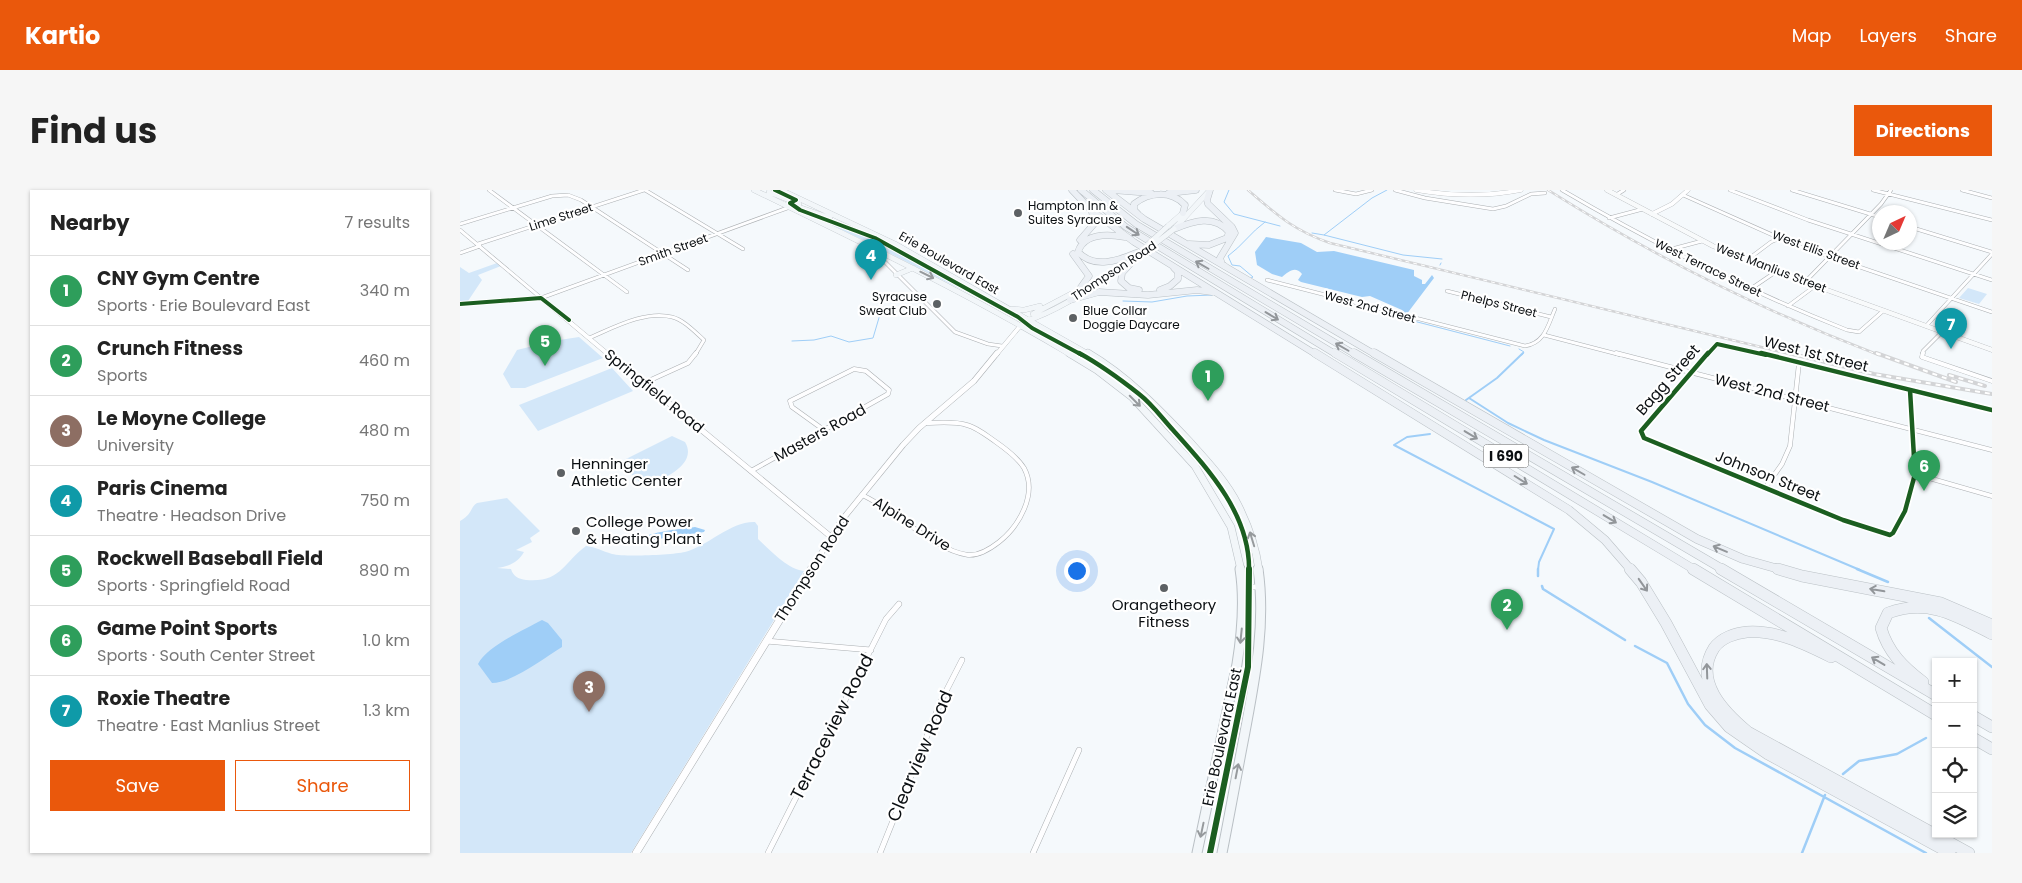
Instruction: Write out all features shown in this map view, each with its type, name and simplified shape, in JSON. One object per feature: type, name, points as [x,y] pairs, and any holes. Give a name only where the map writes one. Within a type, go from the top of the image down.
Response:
[{"type":"highway","points":[[1072,190],[1091,210],[1128,238],[1551,498],[1592,528],[1617,552],[1641,582],[1666,623],[1710,704],[1719,717],[1736,733],[1768,754],[1950,853]]},
{"type":"highway","name":"I 690","points":[[1081,190],[1121,223],[1149,242],[1932,713]]},
{"type":"highway","name":"I 690","points":[[1093,190],[1136,224],[1178,250],[1932,692]]},
{"type":"highway","points":[[1106,190],[1144,219],[1234,273],[1697,539],[1743,559],[1781,570],[1823,580],[1925,598],[1941,603],[1992,626]]},
{"type":"highway","points":[[1112,190],[1178,193],[1196,190]]},
{"type":"highway","points":[[1210,190],[1207,200],[1208,204],[1234,230],[1235,235],[1220,258],[1222,264],[1234,273]]},
{"type":"highway","points":[[1144,219],[1133,207],[1137,200],[1151,196],[1169,196],[1180,199],[1185,205],[1183,213]]},
{"type":"highway","points":[[1078,290],[1089,276],[1072,251],[1076,244],[1094,227],[1096,222],[1091,210]]},
{"type":"highway","points":[[1171,227],[1206,220],[1219,223],[1229,232],[1229,236],[1224,241],[1212,245],[1191,245],[1179,240]]},
{"type":"highway","points":[[1128,238],[1115,235],[1097,237],[1081,244],[1078,252],[1083,258],[1106,262],[1117,261],[1137,252]]},
{"type":"highway","points":[[1133,261],[1122,273],[1121,281],[1129,288],[1148,291],[1170,286],[1178,279],[1179,276],[1176,270],[1166,262]]},
{"type":"highway","points":[[1070,300],[1099,292],[1148,295],[1196,290],[1215,293],[1232,302]]},
{"type":"highway","points":[[1325,325],[1394,372],[1520,451]]},
{"type":"highway","points":[[1316,353],[1445,420]]},
{"type":"highway","points":[[1932,687],[1896,659],[1886,644],[1881,628],[1888,613],[1908,607],[1935,609],[1956,616],[1992,634]]},
{"type":"highway","points":[[1882,683],[1798,641],[1765,632],[1740,633],[1719,642],[1712,650],[1706,667],[1710,685],[1721,706],[1736,723],[1748,732],[1969,853]]},
{"type":"highway","points":[[1977,718],[1992,727]]},
{"type":"highway","points":[[1977,740],[1992,749]]},
{"type":"main road","name":"Erie Boulevard East","points":[[754,190],[794,205],[913,268],[1026,321],[1094,357],[1128,380],[1154,404],[1210,464],[1233,497],[1250,532],[1261,587],[1261,639],[1222,853]]},
{"type":"main road","points":[[763,190],[794,205],[870,232]]},
{"type":"main road","name":"Erie Boulevard East","points":[[781,190],[870,232],[1008,308],[1097,370],[1138,403],[1195,466],[1212,492],[1231,527],[1238,553],[1243,587],[1241,637],[1197,853]]},
{"type":"main road","name":"Thompson Road","points":[[1026,321],[1032,314],[1078,290],[1137,252],[1171,227],[1204,190]]},
{"type":"main road","name":"Thompson Road","points":[[1026,321],[1038,317],[1070,300],[1133,261],[1210,190]]},
{"type":"main road","name":"West Manlius Street","points":[[1607,190],[1702,241],[1747,260],[1992,350]]},
{"type":"main road","points":[[896,275],[913,268]]},
{"type":"main road","points":[[1008,308],[1024,310],[1057,301]]},
{"type":"street","points":[[489,190],[627,292]]},
{"type":"street","points":[[644,190],[743,249]]},
{"type":"street","name":"Lime Street","points":[[460,253],[537,225],[644,190]]},
{"type":"street","points":[[1335,190],[1356,194],[1372,190]]},
{"type":"street","points":[[1395,190],[1425,198],[1493,209],[1501,208],[1530,193],[1539,192],[1545,194]]},
{"type":"street","points":[[1416,190],[1455,195],[1501,194],[1521,190]]},
{"type":"street","name":"West Terrace Street","points":[[1562,190],[1668,250],[1749,290],[1847,330],[1860,331],[1883,311]]},
{"type":"street","points":[[1616,195],[1624,190]]},
{"type":"street","points":[[1652,214],[1672,204],[1688,190]]},
{"type":"street","points":[[1730,190],[1799,217],[1992,280]]},
{"type":"street","points":[[1792,190],[1871,214]]},
{"type":"street","points":[[1873,190],[1992,220]]},
{"type":"street","points":[[1806,282],[1871,214],[1891,190]]},
{"type":"street","points":[[1962,190],[1992,198]]},
{"type":"street","name":"West Ellis Street","points":[[1683,195],[1780,238],[1992,312]]},
{"type":"street","points":[[541,298],[460,227],[514,208],[555,197],[570,196],[582,200],[688,270]]},
{"type":"street","name":"Smith Street","points":[[541,298],[806,201]]},
{"type":"street","points":[[1609,218],[1643,209]]},
{"type":"street","points":[[1917,229],[1992,253],[1926,326]]},
{"type":"street","points":[[1747,260],[1771,242],[1780,238]]},
{"type":"street","points":[[1668,250],[1702,241]]},
{"type":"street","points":[[870,246],[896,275],[955,332],[988,344],[1002,346]]},
{"type":"street","points":[[1749,290],[1776,271]]},
{"type":"street","name":"West 2nd Street","points":[[1267,280],[1516,345],[1531,346],[1539,342],[1544,335],[1992,450]]},
{"type":"street","points":[[1788,306],[1815,286]]},
{"type":"street","name":"Phelps Street","points":[[1447,291],[1551,317]]},
{"type":"street","points":[[460,304],[541,298]]},
{"type":"street","name":"Springfield Road","points":[[541,298],[830,536]]},
{"type":"street","points":[[1544,335],[1555,309]]},
{"type":"street","points":[[589,338],[632,321],[665,317],[673,318],[704,340],[694,359],[644,383]]},
{"type":"street","name":"Thompson Road","points":[[636,853],[830,536],[903,446],[925,423],[974,381],[1002,346],[1026,321]]},
{"type":"street","points":[[1942,332],[1923,352],[1922,356],[1932,362],[1992,381]]},
{"type":"street","name":"Bagg Street","points":[[1642,435],[1643,428],[1716,344]]},
{"type":"street","name":"West 1st Street","points":[[1716,344],[1992,410]]},
{"type":"street","points":[[1765,488],[1782,464],[1790,446],[1799,363]]},
{"type":"street","name":"Masters Road","points":[[751,471],[825,431],[888,394],[889,390],[866,371],[854,369],[790,401],[792,407],[825,431]]},
{"type":"street","points":[[1910,390],[1915,474],[1992,496]]},
{"type":"street","name":"Alpine Drive","points":[[862,495],[878,502],[924,535],[954,550],[969,555],[976,554],[996,544],[1017,524],[1025,508],[1027,480],[1024,466],[974,428],[960,424],[925,423]]},
{"type":"street","name":"Johnson Street","points":[[1642,435],[1648,440],[1765,488],[1888,535],[1893,533],[1905,511],[1915,474]]},
{"type":"street","points":[[1243,587],[1261,587]]},
{"type":"street","name":"Terraceview Road","points":[[768,853],[886,619],[900,604]]},
{"type":"street","points":[[766,640],[870,650]]},
{"type":"street","name":"Clearview Road","points":[[880,853],[941,702],[962,660]]},
{"type":"street","points":[[1032,853],[1079,750]]},
{"type":"shaded area","points":[[797,209],[869,236],[1018,318],[867,242]]},
{"type":"shaded area","points":[[497,263],[501,266],[478,275],[482,280],[468,301],[460,302],[460,267],[469,273]]},
{"type":"shaded area","points":[[1968,288],[1987,294],[1979,304],[1959,298]]},
{"type":"shaded area","points":[[579,337],[603,358],[525,388],[511,388],[503,374],[517,350]]},
{"type":"shaded area","points":[[612,368],[633,391],[538,431],[519,405]]},
{"type":"shaded area","points":[[672,436],[685,442],[688,450],[687,458],[682,465],[668,476],[644,486],[621,465],[624,460]]},
{"type":"shaded area","points":[[507,498],[540,531],[530,538],[532,542],[516,550],[524,552],[519,559],[509,565],[497,568],[511,569],[518,578],[523,580],[538,580],[554,575],[586,546],[618,555],[679,553],[694,549],[737,525],[755,522],[758,526],[758,539],[785,563],[804,571],[631,853],[460,853],[460,521],[467,516],[477,503]]},
{"type":"water","points":[[1266,237],[1301,243],[1317,252],[1334,251],[1414,270],[1414,276],[1422,280],[1422,284],[1425,284],[1432,275],[1434,278],[1406,315],[1403,314],[1402,310],[1370,296],[1362,297],[1301,282],[1298,280],[1302,274],[1297,270],[1292,270],[1282,277],[1272,274],[1257,265],[1255,252]]},
{"type":"water","points":[[695,527],[705,530],[704,532],[633,543],[646,536]]},
{"type":"water","points":[[542,620],[548,623],[562,640],[562,647],[518,675],[492,683],[478,664],[483,657],[497,645]]},
{"type":"waterway","points":[[1229,190],[1224,202],[1234,214],[1265,222]]},
{"type":"waterway","points":[[1324,235],[1372,198],[1387,190]]},
{"type":"waterway","points":[[1251,278],[1253,277],[1240,266],[1232,265],[1228,256],[1265,222]]},
{"type":"waterway","points":[[1265,222],[1280,226]]},
{"type":"waterway","points":[[1312,233],[1324,235]]},
{"type":"waterway","points":[[1324,235],[1403,255],[1442,259]]},
{"type":"waterway","points":[[1123,301],[1152,302],[1187,296],[1212,295]]},
{"type":"waterway","points":[[792,341],[814,340],[831,336],[849,342],[873,338],[881,311]]},
{"type":"waterway","points":[[1403,316],[1402,318],[1510,346]]},
{"type":"waterway","points":[[1519,349],[1524,352],[1522,355]]},
{"type":"waterway","points":[[1466,400],[1497,378],[1523,353]]},
{"type":"waterway","points":[[1469,398],[1508,423],[1544,440],[1652,482],[1860,570]]},
{"type":"waterway","points":[[1430,434],[1407,437],[1394,445],[1554,529],[1539,562],[1538,570]]},
{"type":"waterway","points":[[1857,569],[1888,582]]},
{"type":"waterway","points":[[1538,570],[1538,576]]},
{"type":"waterway","points":[[1542,586],[1543,589],[1625,640]]},
{"type":"waterway","points":[[1929,618],[1992,667]]},
{"type":"waterway","points":[[1635,646],[1667,663],[1688,704],[1705,725],[1735,748],[1824,797]]},
{"type":"waterway","points":[[1843,774],[1859,761],[1897,754],[1926,738]]},
{"type":"waterway","points":[[1802,853],[1824,797]]},
{"type":"waterway","points":[[1824,797],[1926,853]]},
{"type":"railway","points":[[1248,190],[1295,227],[1330,243],[1794,355]]},
{"type":"railway","points":[[1548,190],[1668,260],[1709,281],[1793,320],[1879,355]]},
{"type":"railway","points":[[1789,353],[1874,374],[1992,394]]},
{"type":"railway","points":[[1876,353],[1956,382]]},
{"type":"railway","points":[[1949,375],[1985,386]]},
{"type":"cycle path","points":[[775,190],[796,200],[790,203],[800,210],[875,238],[1099,364],[1141,395],[1215,479],[1236,517],[1244,537],[1250,568],[1248,667],[1210,853]]},
{"type":"cycle path","points":[[460,304],[541,298],[569,320]]},
{"type":"cycle path","points":[[1910,390],[1915,474],[1905,511],[1890,535],[1843,520],[1648,440],[1644,438],[1641,431],[1690,372],[1717,344],[1722,344],[1992,410]]},
{"type":"place","name":"Hampton Inn & Suites Syracuse","points":[[1018,213]]},
{"type":"place","name":"Paris Cinema","points":[[871,280]]},
{"type":"place","name":"Syracuse Sweat Club","points":[[937,304]]},
{"type":"place","name":"Blue Collar Doggie Daycare","points":[[1073,318]]},
{"type":"place","name":"Roxie Theatre","points":[[1951,349]]},
{"type":"place","name":"Rockwell Baseball Field","points":[[545,366]]},
{"type":"place","name":"CNY Gym Centre","points":[[1208,401]]},
{"type":"place","name":"Henninger Athletic Center","points":[[561,473]]},
{"type":"place","name":"Game Point Sports","points":[[1924,491]]},
{"type":"place","name":"College Power & Heating Plant","points":[[576,531]]},
{"type":"place","name":"Orangetheory Fitness","points":[[1164,588]]},
{"type":"place","name":"Crunch Fitness","points":[[1507,630]]},
{"type":"place","name":"Le Moyne College","points":[[589,712]]}]
